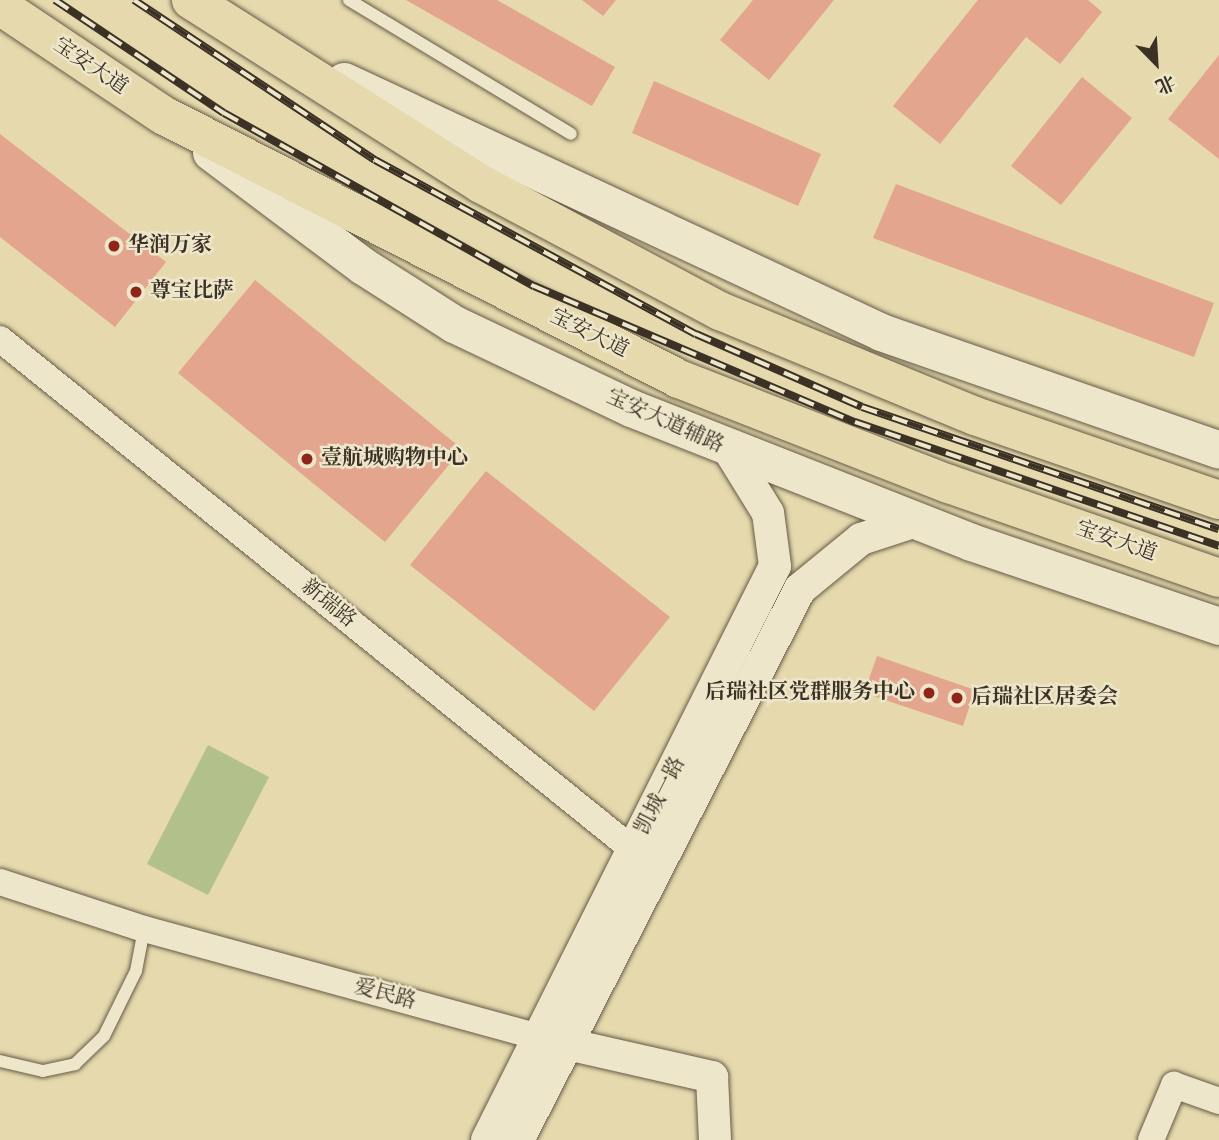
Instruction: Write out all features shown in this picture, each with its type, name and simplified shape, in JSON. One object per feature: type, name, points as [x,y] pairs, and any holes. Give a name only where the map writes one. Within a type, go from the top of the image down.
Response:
[{"type":"main road","points":[[191,0],[481,184],[720,311],[975,416],[1219,500]]},
{"type":"main road","name":"宝安大道","points":[[0,6],[163,116],[679,379],[949,484],[1219,578]]},
{"type":"main road","points":[[239,31],[881,332],[1219,450]]},
{"type":"main road","name":"宝安大道辅路","points":[[163,116],[363,266],[454,324],[729,450],[916,521],[1219,626]]},
{"type":"street","name":"新瑞路","points":[[0,339],[645,860]]},
{"type":"street","name":"凯城一路","points":[[645,860],[775,566],[768,513],[729,450]]},
{"type":"street","name":"凯城一路","points":[[487,1140],[553,1040],[645,860],[800,589],[852,544],[916,521]]},
{"type":"street","name":"爱民路","points":[[0,882],[144,929],[553,1040],[712,1077],[715,1140]]},
{"type":"street","name":"凯城一路","points":[[518,1140],[553,1040]]},
{"type":"street","points":[[1152,1140],[1174,1085],[1219,1101]]},
{"type":"lane","points":[[349,0],[571,134]]},
{"type":"lane","points":[[0,1061],[43,1071],[75,1064],[104,1036],[136,971],[144,929]]},
{"type":"green space","points":[[208,745],[269,777],[208,895],[147,864]]},
{"type":"building","points":[[406,0],[497,0],[615,67],[592,106]]},
{"type":"building","points":[[582,0],[616,0],[603,16]]},
{"type":"building","points":[[753,0],[834,0],[769,80],[720,40]]},
{"type":"building","points":[[978,0],[1088,0],[1102,12],[1060,64],[1026,37],[940,144],[893,106]]},
{"type":"building","points":[[1219,55],[1219,159],[1168,119]]},
{"type":"building","points":[[1082,77],[1132,118],[1061,205],[1011,166]]},
{"type":"building","points":[[654,81],[821,154],[798,206],[632,133]]},
{"type":"building","points":[[0,134],[166,262],[115,327],[0,237]]},
{"type":"building","points":[[896,184],[1214,303],[1194,357],[873,238]]},
{"type":"building","points":[[255,280],[462,449],[385,542],[178,373]]},
{"type":"building","points":[[486,471],[670,617],[594,711],[410,565]]},
{"type":"building","points":[[877,656],[975,690],[963,726],[864,693]]},
{"type":"railway","points":[[55,0],[224,113],[534,286],[855,422],[1219,546]]},
{"type":"railway","points":[[134,0],[375,160],[696,334],[862,407],[1219,529]]},
{"type":"place","name":"华润万家","points":[[114,246]]},
{"type":"place","name":"尊宝比萨","points":[[136,292]]},
{"type":"place","name":"壹航城购物中心","points":[[307,459]]},
{"type":"place","name":"后瑞社区党群服务中心","points":[[929,693]]},
{"type":"place","name":"后瑞社区居委会","points":[[957,698]]}]
